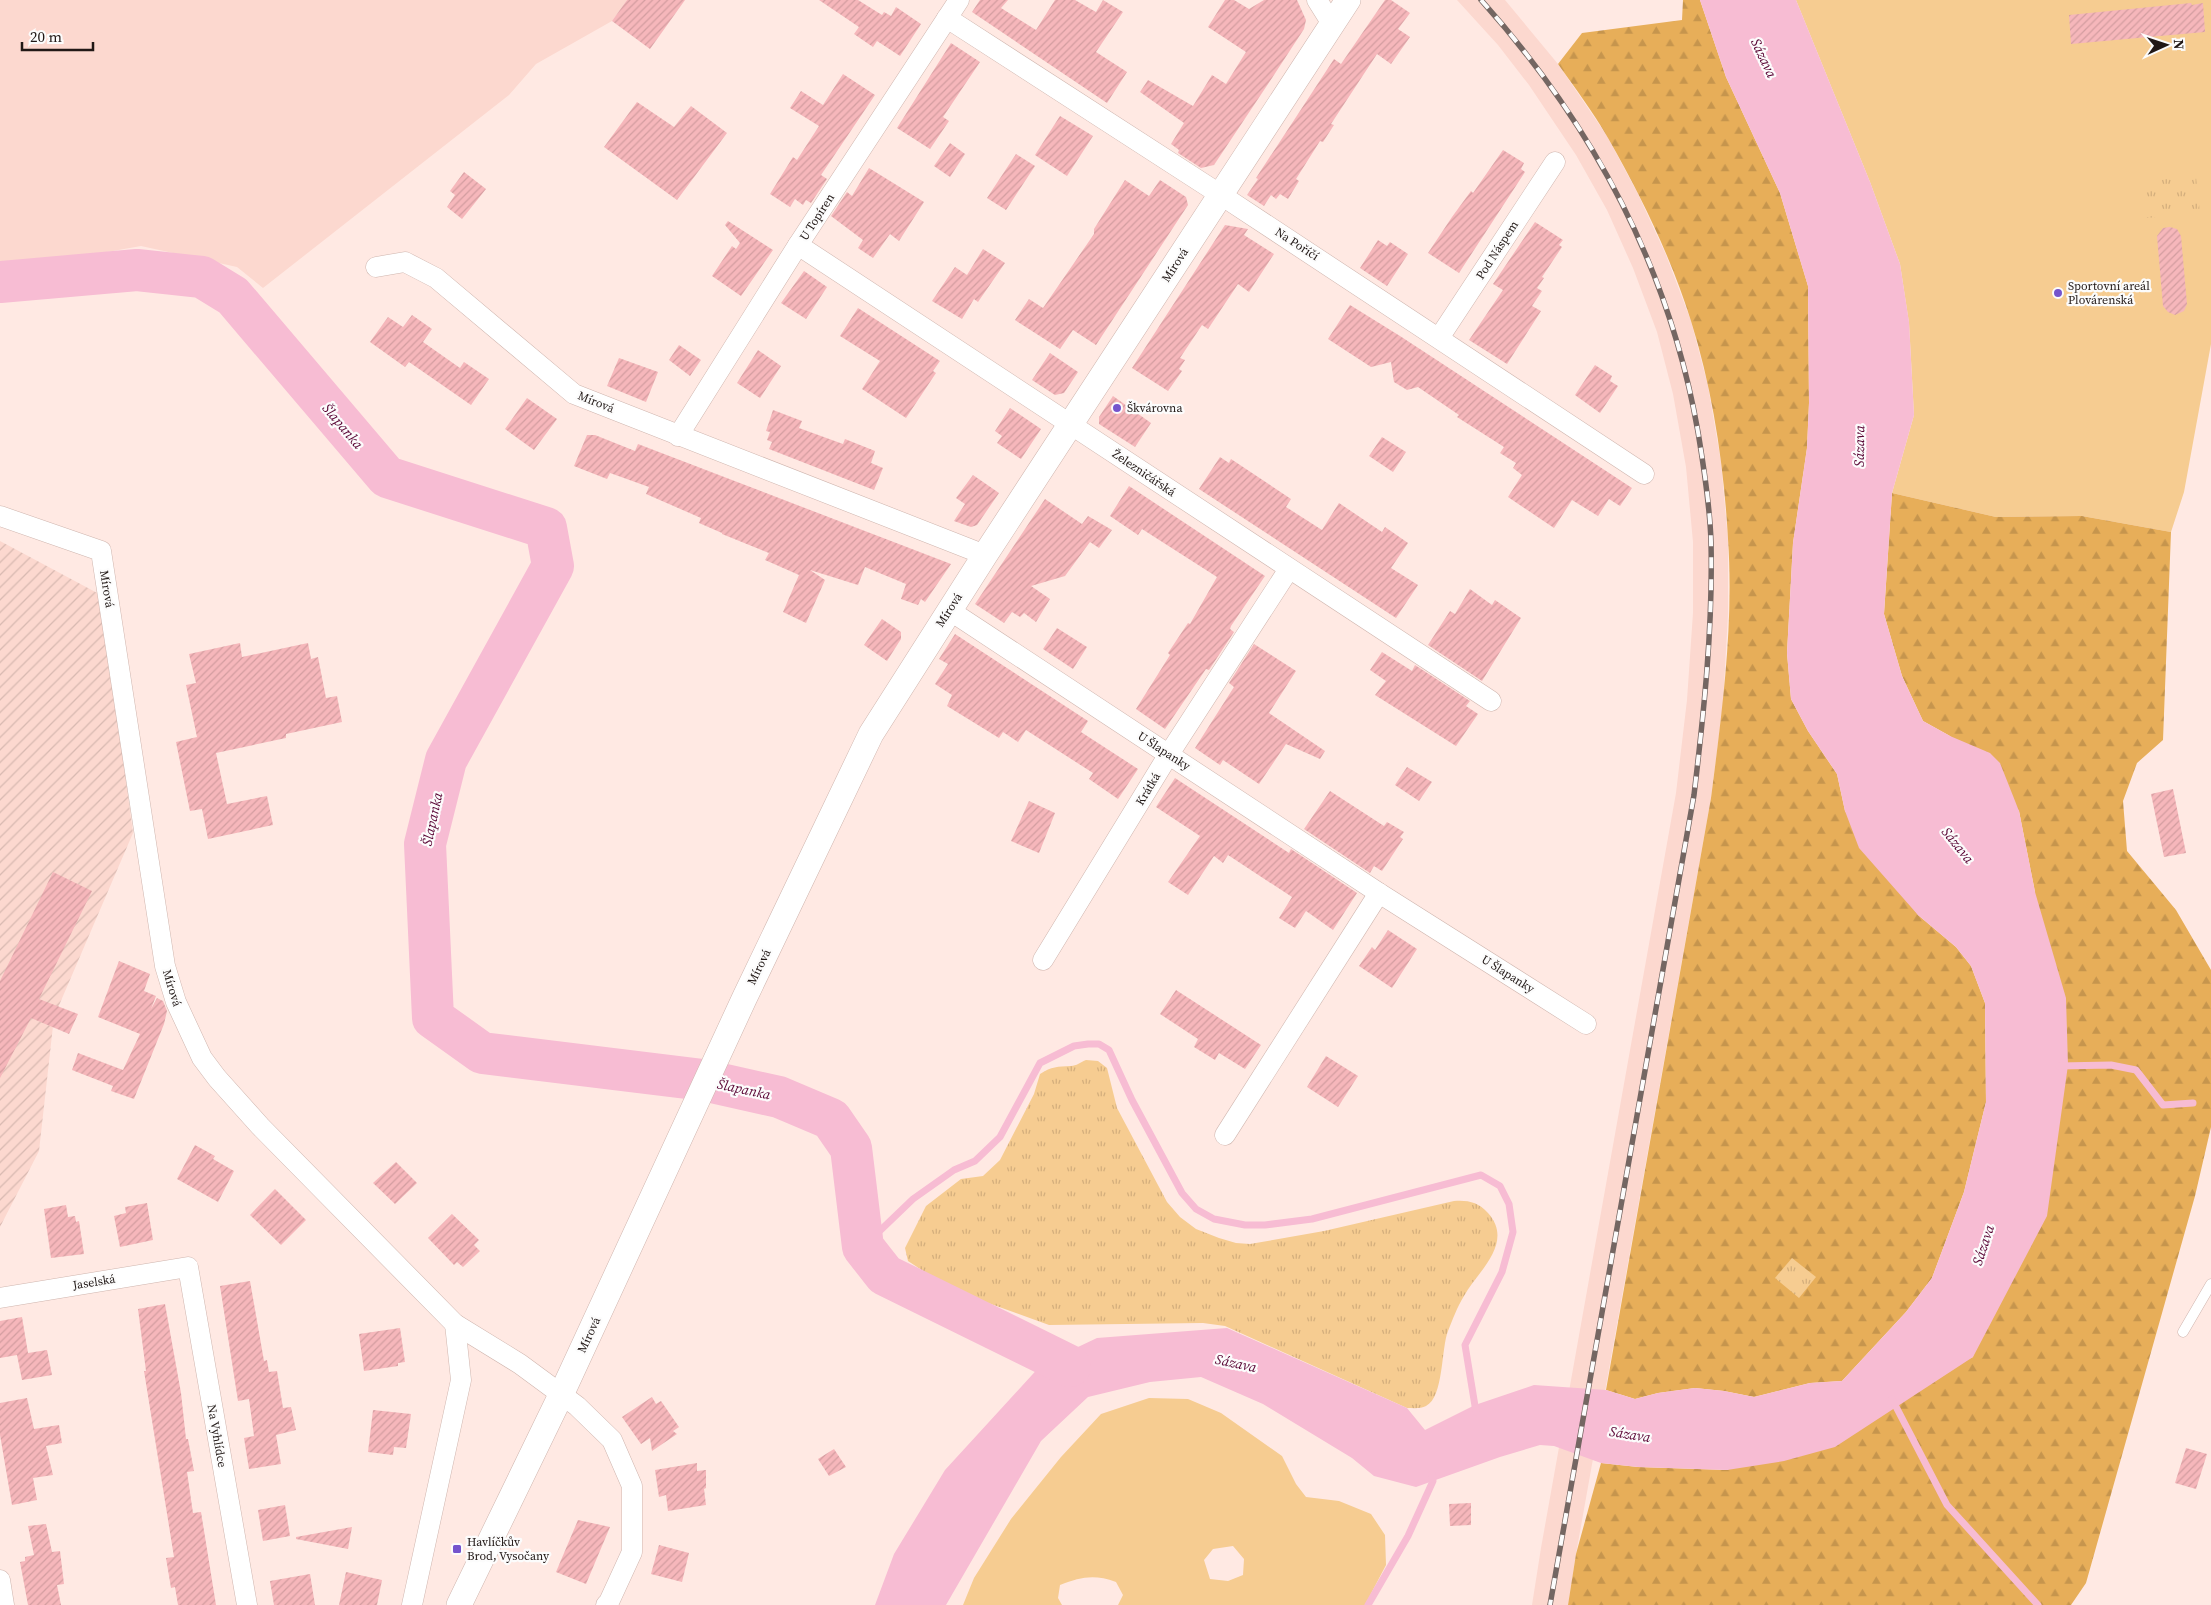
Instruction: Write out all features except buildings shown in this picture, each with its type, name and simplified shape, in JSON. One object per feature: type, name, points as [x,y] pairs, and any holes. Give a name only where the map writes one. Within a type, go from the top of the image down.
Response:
[{"type":"street","name":"U Topíren","points":[[678,436],[798,246],[958,0]]},
{"type":"street","points":[[1317,0],[1332,24]]},
{"type":"street","name":"Mírová","points":[[459,1605],[561,1395],[744,999],[871,734],[949,610],[1348,0]]},
{"type":"street","name":"Na Poříčí","points":[[947,18],[1221,195],[1644,474]]},
{"type":"street","name":"Pod Náspem","points":[[1439,338],[1555,162]]},
{"type":"street","name":"Železničářská","points":[[798,246],[1491,701]]},
{"type":"street","name":"Mírová","points":[[376,267],[405,262],[436,278],[574,394],[985,555]]},
{"type":"street","name":"Mírová","points":[[0,516],[102,551],[165,966],[176,1002],[202,1058],[246,1111],[455,1324],[520,1364],[577,1406],[612,1440],[632,1486],[632,1552],[606,1605]]},
{"type":"street","name":"Krátká","points":[[1043,960],[1169,754],[1289,570]]},
{"type":"street","name":"U Šlapanky","points":[[949,610],[1379,893],[1586,1024]]},
{"type":"street","points":[[1225,1135],[1379,893]]},
{"type":"street","name":"Jaselská","points":[[0,1298],[188,1267]]},
{"type":"street","name":"Na Vyhlídce","points":[[188,1267],[247,1605]]},
{"type":"street","points":[[412,1605],[461,1380],[455,1324]]},
{"type":"street","points":[[0,1580],[4,1605]]},
{"type":"lane","points":[[2183,1332],[2211,1284]]},
{"type":"shaded area","points":[[0,0],[627,0],[612,21],[536,64],[509,95],[263,288],[237,267],[141,246],[0,271]]},
{"type":"shaded area","points":[[1457,0],[1505,0],[1558,64],[1607,136],[1638,194],[1666,255],[1691,321],[1708,386],[1721,462],[1728,540],[1728,614],[1723,704],[1711,798],[1568,1605],[1532,1605],[1676,793],[1687,700],[1693,613],[1693,542],[1686,467],[1673,394],[1657,332],[1633,268],[1607,210],[1576,155],[1529,85],[1498,45]]},
{"type":"shaded area","points":[[0,541],[101,595],[133,833],[54,1017],[39,1151],[0,1227]]},
{"type":"green space","points":[[1683,0],[1700,0],[1726,77],[1780,193],[1808,286],[1809,403],[1807,448],[1793,543],[1787,653],[1791,699],[1808,731],[1837,774],[1845,811],[1918,915],[1956,947],[1971,966],[1985,1003],[1986,1102],[1964,1192],[1932,1278],[1906,1312],[1842,1381],[1810,1383],[1754,1397],[1695,1388],[1658,1393],[1635,1399],[1606,1390],[1711,798],[1726,669],[1729,604],[1728,539],[1724,484],[1706,374],[1683,297],[1654,227],[1620,160],[1584,100],[1558,64],[1582,33],[1682,20]]},
{"type":"green space","name":"Sportovní areál Plovárenská","points":[[1796,0],[2211,0],[2211,344],[2184,492],[2171,532],[2082,516],[1996,517],[1892,493],[1914,415],[1909,323],[1900,264],[1870,182]]},
{"type":"green space","points":[[2196,177],[2200,213],[2146,218],[2143,181]]},
{"type":"green space","points":[[1892,493],[1996,517],[2082,516],[2171,532],[2163,740],[2137,763],[2123,801],[2127,851],[2176,910],[2211,970],[2211,1127],[2195,1196],[2086,1583],[2071,1605],[1568,1605],[1576,1554],[1601,1463],[1638,1467],[1727,1470],[1973,1357],[2035,892],[2019,811],[1950,736],[1923,721],[1902,676],[1884,614]]},
{"type":"green space","points":[[1086,1060],[1098,1061],[1107,1068],[1117,1108],[1167,1202],[1180,1217],[1196,1229],[1219,1238],[1236,1243],[1250,1244],[1324,1231],[1454,1201],[1472,1202],[1484,1209],[1495,1224],[1496,1246],[1491,1257],[1462,1300],[1453,1318],[1446,1339],[1439,1383],[1432,1401],[1424,1407],[1407,1408],[1225,1326],[1203,1323],[1049,1325],[952,1290],[908,1261],[905,1248],[926,1206],[961,1179],[983,1176],[1000,1160],[1034,1094],[1040,1074],[1051,1068],[1073,1066]]},
{"type":"green space","points":[[1792,1258],[1816,1277],[1799,1298],[1775,1278]]},
{"type":"green space","points":[[1149,1398],[1188,1399],[1221,1413],[1282,1456],[1296,1484],[1306,1497],[1339,1501],[1371,1514],[1385,1535],[1386,1565],[1365,1605],[1118,1605],[1123,1595],[1116,1582],[1094,1577],[1081,1578],[1060,1585],[1058,1598],[1062,1605],[963,1605],[974,1578],[1011,1519],[1061,1457],[1101,1414]],"holes":[[[1233,1546],[1244,1559],[1243,1575],[1228,1581],[1210,1579],[1204,1560],[1213,1549]]]},
{"type":"water","name":"Sázava","points":[[1700,0],[1796,0],[1870,182],[1900,264],[1909,322],[1914,415],[1892,493],[1884,614],[1902,676],[1923,721],[1950,736],[1990,753],[2000,763],[2019,811],[2035,892],[2066,998],[2068,1065],[2047,1216],[1973,1357],[1835,1447],[1784,1461],[1727,1470],[1638,1467],[1601,1463],[1554,1446],[1540,1445],[1416,1487],[1374,1476],[1352,1458],[1263,1404],[1201,1377],[1150,1382],[1088,1397],[1041,1441],[946,1605],[875,1605],[894,1554],[945,1470],[1042,1364],[1097,1338],[1227,1328],[1407,1408],[1425,1430],[1475,1405],[1534,1385],[1606,1390],[1635,1399],[1658,1393],[1695,1388],[1754,1397],[1810,1383],[1842,1381],[1906,1312],[1932,1278],[1964,1192],[1986,1102],[1985,1003],[1971,966],[1956,947],[1918,915],[1859,848],[1845,811],[1837,774],[1808,731],[1791,699],[1787,653],[1793,543],[1807,448],[1809,403],[1808,286],[1780,193],[1726,77]]},
{"type":"waterway","name":"Šlapanka","points":[[0,282],[137,270],[202,277],[233,296],[387,477],[546,528],[553,566],[446,760],[425,844],[433,1018],[482,1053],[703,1080],[779,1097],[831,1119],[851,1148],[863,1247],[885,1275],[1070,1366]]},
{"type":"waterway","points":[[863,1247],[913,1199],[954,1170],[975,1161],[1000,1137],[1040,1063],[1074,1046],[1099,1044],[1109,1050],[1132,1100],[1182,1193],[1196,1209],[1214,1219],[1245,1225],[1265,1225],[1312,1219],[1481,1175],[1500,1186],[1509,1204],[1513,1232],[1502,1272],[1465,1345],[1476,1412]]},
{"type":"waterway","points":[[2059,1066],[2111,1065],[2136,1070],[2163,1105],[2193,1103]]},
{"type":"waterway","points":[[1892,1399],[1947,1505],[2038,1605]]},
{"type":"waterway","points":[[1368,1605],[1408,1536],[1433,1481],[1432,1474]]},
{"type":"railway","points":[[1481,0],[1558,97],[1591,148],[1621,201],[1646,255],[1668,312],[1685,371],[1698,432],[1708,501],[1711,542],[1709,637],[1694,795],[1550,1605]]},
{"type":"place","name":"Sportovní areál Plovárenská","points":[[2058,293]]},
{"type":"place","name":"Škvárovna","points":[[1117,408]]},
{"type":"place","name":"Havlíčkův Brod, Vysočany","points":[[457,1549]]}]
